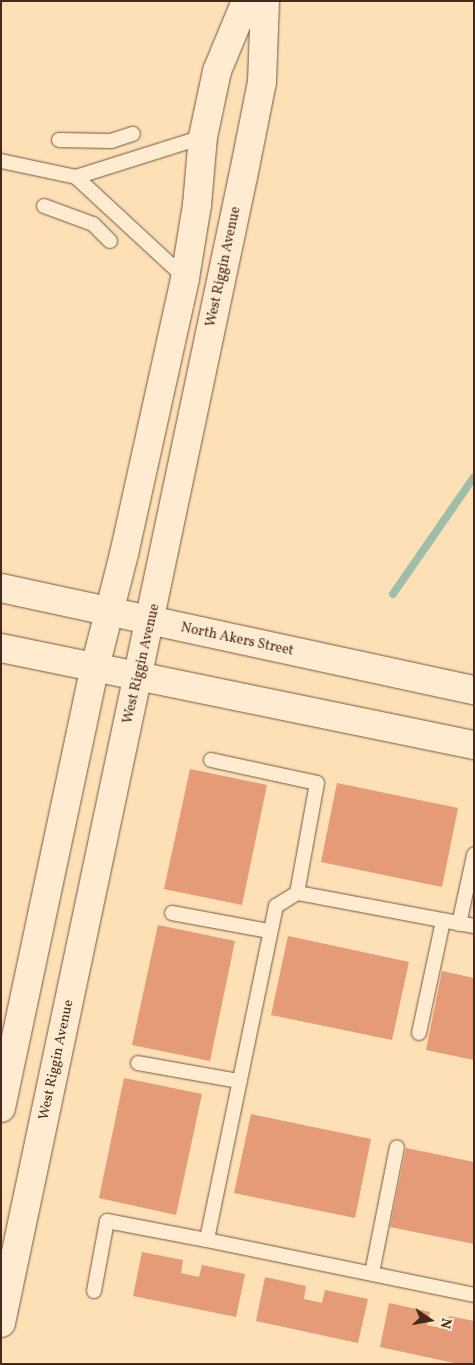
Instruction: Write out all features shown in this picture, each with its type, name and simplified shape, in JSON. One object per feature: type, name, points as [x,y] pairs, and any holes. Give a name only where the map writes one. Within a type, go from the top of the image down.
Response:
[{"type":"main road","points":[[1,1108],[95,668],[185,278],[197,205],[202,137],[217,71],[246,1]]},
{"type":"main road","name":"West Riggin Avenue","points":[[1,1323],[151,621],[262,82],[265,1]]},
{"type":"main road","name":"North Akers Street","points":[[1,588],[474,690]]},
{"type":"main road","points":[[1,648],[474,745]]},
{"type":"lane","points":[[59,140],[111,141],[133,134]]},
{"type":"lane","points":[[1,161],[76,177],[202,137]]},
{"type":"lane","points":[[76,177],[185,278]]},
{"type":"lane","points":[[44,206],[93,224],[110,240]]},
{"type":"lane","points":[[211,760],[317,782],[297,893]]},
{"type":"lane","points":[[459,924],[474,855]]},
{"type":"lane","points":[[207,1240],[268,932],[276,906],[297,893],[474,926]]},
{"type":"lane","points":[[172,913],[268,932]]},
{"type":"lane","points":[[419,1033],[443,920]]},
{"type":"lane","points":[[138,1063],[239,1081]]},
{"type":"lane","points":[[372,1273],[397,1147]]},
{"type":"lane","points":[[94,1291],[107,1221],[474,1295]]},
{"type":"building","points":[[190,769],[267,785],[242,905],[164,889]]},
{"type":"building","points":[[337,783],[458,808],[442,887],[321,862]]},
{"type":"building","points":[[158,925],[235,941],[210,1061],[132,1045]]},
{"type":"building","points":[[288,936],[409,962],[392,1040],[271,1015]]},
{"type":"building","points":[[442,971],[474,978],[474,1060],[426,1050]]},
{"type":"building","points":[[124,1078],[202,1094],[176,1215],[99,1198]]},
{"type":"building","points":[[251,1114],[371,1139],[355,1218],[234,1193]]},
{"type":"building","points":[[406,1148],[474,1162],[474,1244],[390,1227]]},
{"type":"building","points":[[142,1252],[183,1260],[181,1273],[199,1277],[202,1265],[245,1274],[236,1317],[133,1296]]},
{"type":"building","points":[[265,1277],[306,1286],[304,1299],[322,1303],[325,1290],[368,1299],[358,1343],[256,1321]]},
{"type":"building","points":[[389,1303],[430,1312],[427,1325],[446,1329],[449,1316],[474,1321],[474,1364],[459,1364],[380,1347]]},
{"type":"waterway","points":[[393,594],[474,477]]}]
